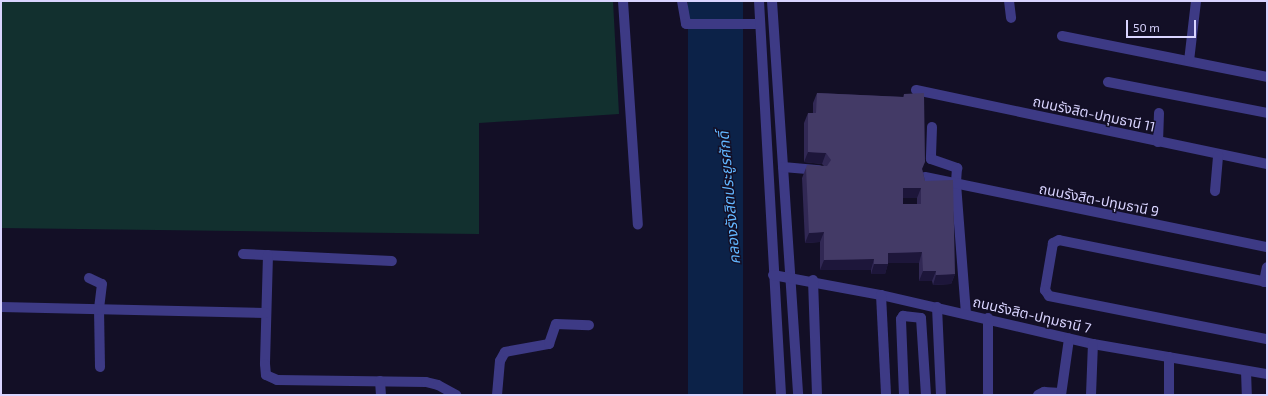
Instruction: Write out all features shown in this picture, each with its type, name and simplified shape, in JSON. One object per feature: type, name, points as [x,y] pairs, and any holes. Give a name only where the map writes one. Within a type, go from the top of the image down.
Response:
[{"type":"street","points":[[624,1],[638,224]]},
{"type":"street","points":[[682,1],[684,22],[688,25],[755,24]]},
{"type":"street","points":[[759,1],[755,24],[781,395]]},
{"type":"street","points":[[772,1],[792,277],[798,395]]},
{"type":"street","points":[[1009,1],[1011,18]]},
{"type":"street","points":[[1189,61],[1196,1]]},
{"type":"street","points":[[1062,36],[1267,77]]},
{"type":"street","points":[[1108,82],[1267,113]]},
{"type":"street","name":"ถนนรังสิต-ปทุมธานี 11","points":[[916,90],[1267,164]]},
{"type":"street","points":[[1158,142],[1159,113]]},
{"type":"street","points":[[932,127],[931,159],[957,168],[956,184],[966,314]]},
{"type":"street","points":[[1215,190],[1218,154]]},
{"type":"street","points":[[783,167],[820,170]]},
{"type":"street","name":"ถนนรังสิต-ปทุมธานี 9","points":[[925,178],[1267,247]]},
{"type":"street","points":[[1267,267],[1265,282],[1058,240],[1053,243],[1045,290],[1049,296],[1267,339]]},
{"type":"street","points":[[243,254],[392,261]]},
{"type":"street","points":[[268,255],[266,375],[277,380],[426,382],[438,385],[456,395]]},
{"type":"street","name":"ถนนรังสิต-ปทุมธานี 7","points":[[773,275],[813,280],[988,318],[1092,344],[1267,374]]},
{"type":"street","points":[[89,278],[102,284],[99,309],[100,367]]},
{"type":"street","points":[[813,280],[817,395]]},
{"type":"street","points":[[881,295],[886,395]]},
{"type":"street","points":[[1,307],[266,312]]},
{"type":"street","points":[[937,307],[941,395]]},
{"type":"street","points":[[904,395],[901,319],[903,316],[921,318],[926,395]]},
{"type":"street","points":[[988,318],[988,395]]},
{"type":"street","points":[[497,395],[500,361],[505,352],[549,344],[556,324],[590,325]]},
{"type":"street","points":[[1038,395],[1044,392],[1061,394],[1069,339]]},
{"type":"street","points":[[1091,395],[1092,344]]},
{"type":"street","points":[[1169,357],[1169,395]]},
{"type":"street","points":[[1246,371],[1247,395]]},
{"type":"street","points":[[380,381],[381,395]]},
{"type":"green space","points":[[1,1],[613,1],[619,114],[479,123],[479,234],[1,228]]},
{"type":"water","name":"คลองรังสิตประยูรศักดิ์","points":[[688,1],[743,1],[743,395],[688,395]]},
{"type":"building","points":[[817,93],[904,97],[904,94],[924,93],[925,162],[922,169],[925,181],[953,180],[955,274],[936,275],[936,271],[923,271],[922,252],[888,253],[888,264],[874,264],[874,259],[824,260],[824,232],[809,233],[806,168],[807,165],[827,166],[831,160],[826,153],[808,152],[808,113],[816,113]],"holes":[[[903,188],[921,188],[921,204],[903,204]]]}]
